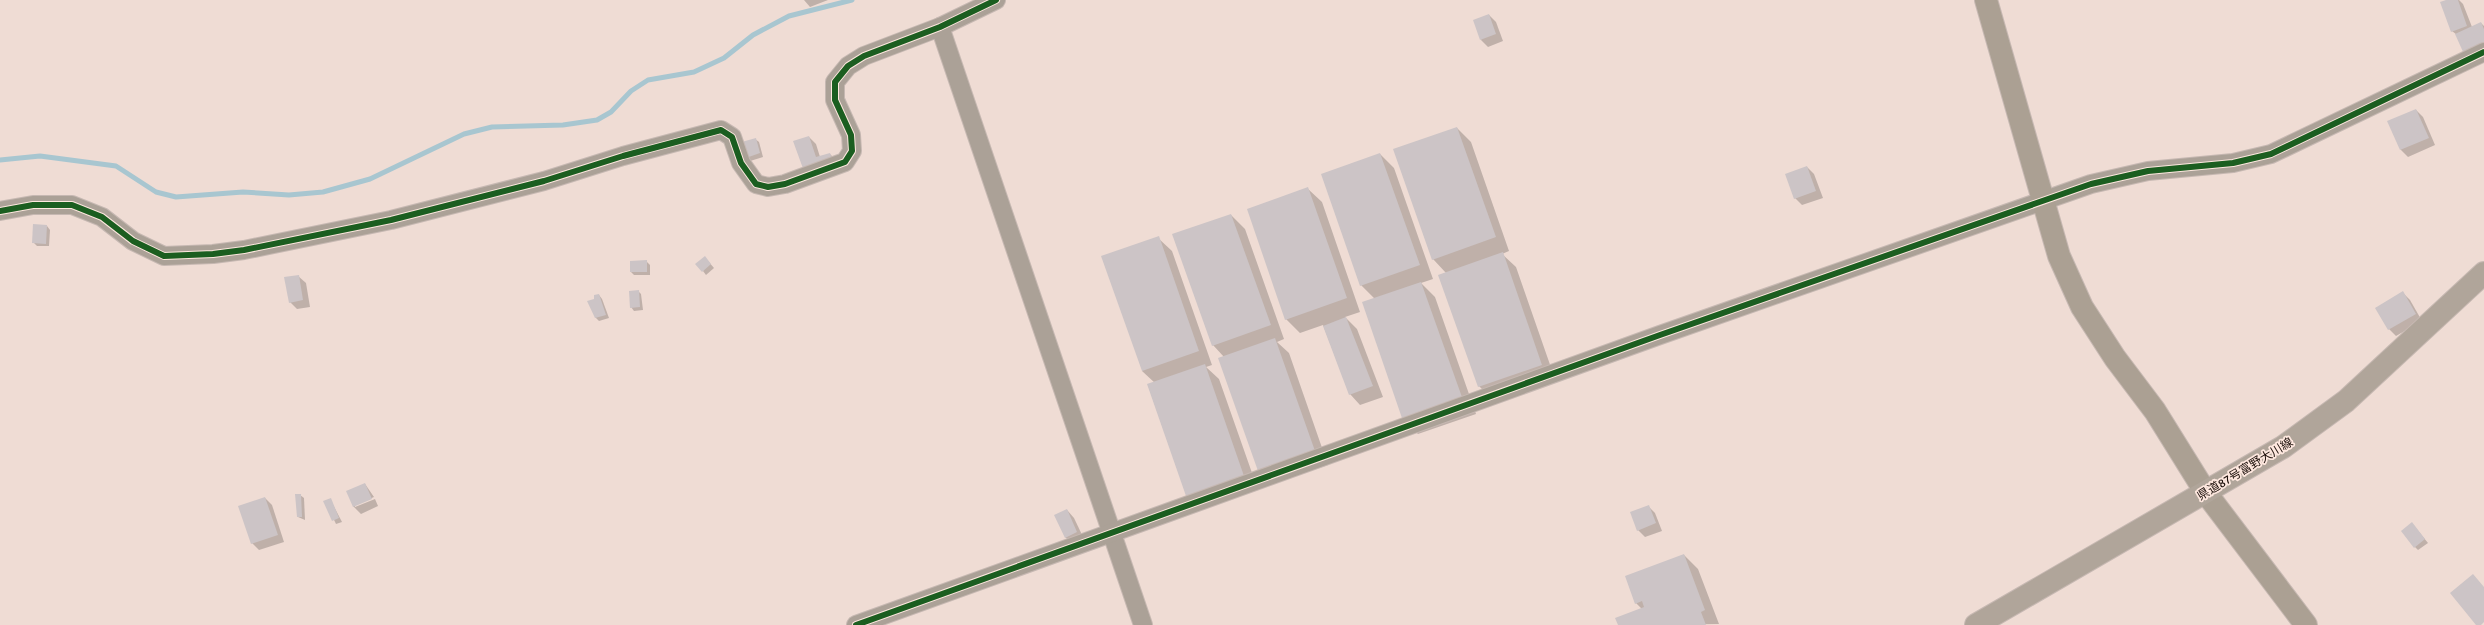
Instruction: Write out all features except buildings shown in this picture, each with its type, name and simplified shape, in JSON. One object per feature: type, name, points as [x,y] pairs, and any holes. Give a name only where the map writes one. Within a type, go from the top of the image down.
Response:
[{"type":"main road","name":"県道87号富野大川線","points":[[1976,625],[2283,447],[2346,401],[2484,273]]},
{"type":"street","points":[[0,211],[33,205],[72,204],[102,217],[133,241],[164,256],[213,254],[244,250],[391,220],[544,181],[630,154],[721,130],[732,137],[740,164],[756,184],[768,187],[785,184],[845,162],[852,152],[851,135],[835,100],[835,82],[848,66],[864,56],[940,27],[996,0]]},
{"type":"street","points":[[1986,0],[2042,202],[2059,256],[2082,307],[2115,358],[2155,411],[2206,493],[2306,625]]},
{"type":"street","points":[[940,27],[1143,625]]},
{"type":"street","points":[[856,625],[1111,532],[2091,184],[2148,171],[2233,163],[2271,154],[2484,52]]},
{"type":"waterway","points":[[0,160],[40,156],[116,166],[156,192],[176,197],[243,192],[289,195],[323,192],[370,179],[464,134],[492,127],[563,125],[597,120],[611,112],[631,91],[648,80],[694,72],[724,58],[753,35],[789,16],[852,0]]},
{"type":"cycle path","points":[[0,211],[33,205],[72,205],[102,217],[133,241],[164,256],[213,254],[244,250],[391,220],[544,181],[623,156],[721,130],[732,137],[741,163],[756,184],[768,187],[785,184],[845,162],[852,151],[851,135],[835,100],[835,82],[848,66],[864,56],[940,27],[996,0]]},
{"type":"cycle path","points":[[856,625],[1660,335],[2091,184],[2148,171],[2233,163],[2271,154],[2484,52]]}]
